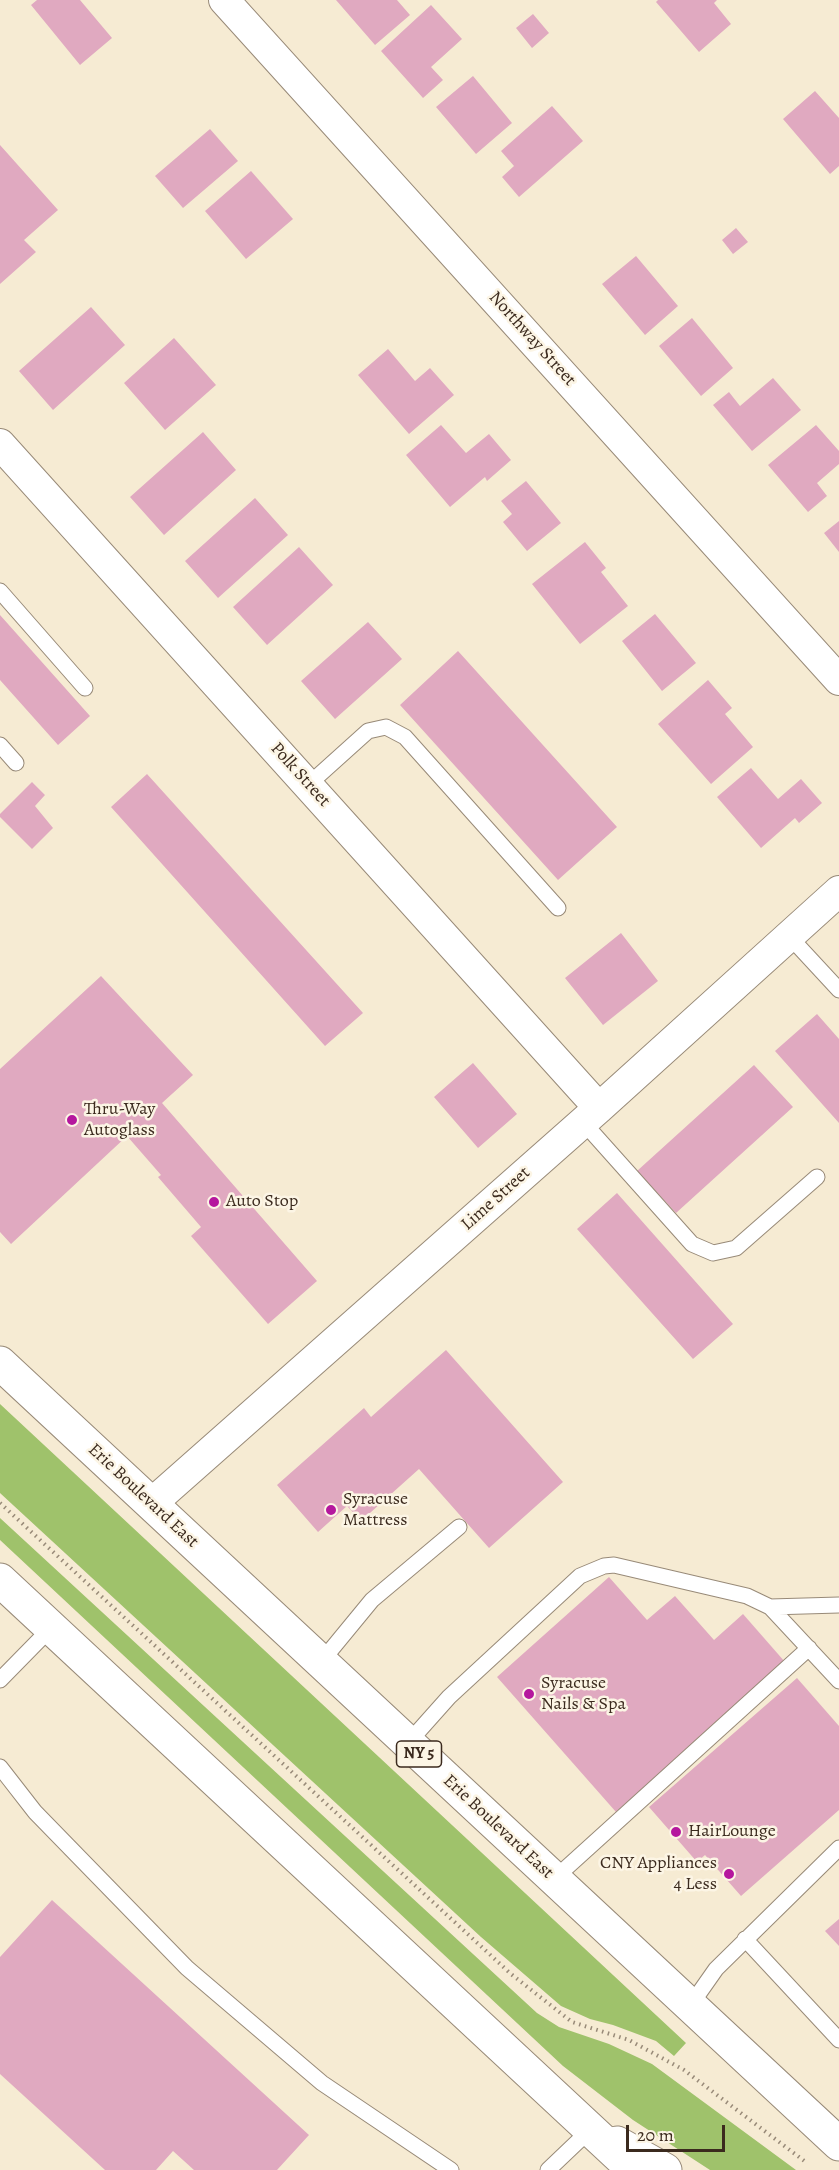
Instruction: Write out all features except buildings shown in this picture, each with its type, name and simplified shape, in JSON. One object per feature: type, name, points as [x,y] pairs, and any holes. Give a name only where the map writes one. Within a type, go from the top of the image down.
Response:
[{"type":"main road","name":"Erie Boulevard East","points":[[0,1363],[839,2144]]},
{"type":"main road","points":[[0,1580],[634,2170]]},
{"type":"main road","points":[[591,2130],[666,2170]]},
{"type":"street","name":"Northway Street","points":[[224,0],[839,680]]},
{"type":"street","name":"Polk Street","points":[[0,444],[308,785],[591,1115]]},
{"type":"street","name":"Lime Street","points":[[151,1504],[591,1115],[839,891]]},
{"type":"lane","points":[[0,591],[85,688]]},
{"type":"lane","points":[[308,785],[368,731],[386,728],[405,737],[558,908]]},
{"type":"lane","points":[[0,745],[16,763]]},
{"type":"lane","points":[[789,936],[839,990]]},
{"type":"lane","points":[[591,1115],[692,1244],[713,1253],[735,1248],[818,1178]]},
{"type":"lane","points":[[321,1662],[372,1600],[459,1527]]},
{"type":"lane","points":[[408,1743],[448,1697],[580,1576],[604,1566],[614,1565],[747,1596],[770,1608],[839,1681]]},
{"type":"lane","points":[[770,1608],[839,1605]]},
{"type":"lane","points":[[0,1680],[51,1628]]},
{"type":"lane","points":[[554,1879],[809,1648]]},
{"type":"lane","points":[[0,1767],[35,1812],[188,1968],[322,2083],[451,2170]]},
{"type":"lane","points":[[690,2006],[716,1969],[839,1848]]},
{"type":"lane","points":[[745,1940],[839,2040]]},
{"type":"lane","points":[[548,2170],[591,2130]]},
{"type":"path","points":[[0,1503],[511,1974],[572,2022],[629,2040],[684,2070],[808,2164]]},
{"type":"green space","points":[[0,1404],[686,2043],[674,2056],[656,2041],[590,2019],[561,2006],[481,1937],[0,1493]]},
{"type":"green space","points":[[0,1518],[537,2013],[559,2027],[609,2044],[652,2064],[796,2170],[710,2170],[633,2120],[563,2066],[0,1540]]},
{"type":"place","name":"Thru-Way Autoglass","points":[[72,1120]]},
{"type":"place","name":"Auto Stop","points":[[214,1202]]},
{"type":"place","name":"Syracuse Mattress","points":[[331,1510]]},
{"type":"place","name":"Syracuse Nails & Spa","points":[[529,1694]]},
{"type":"place","name":"HairLounge","points":[[676,1832]]},
{"type":"place","name":"CNY Appliances 4 Less","points":[[729,1874]]}]
